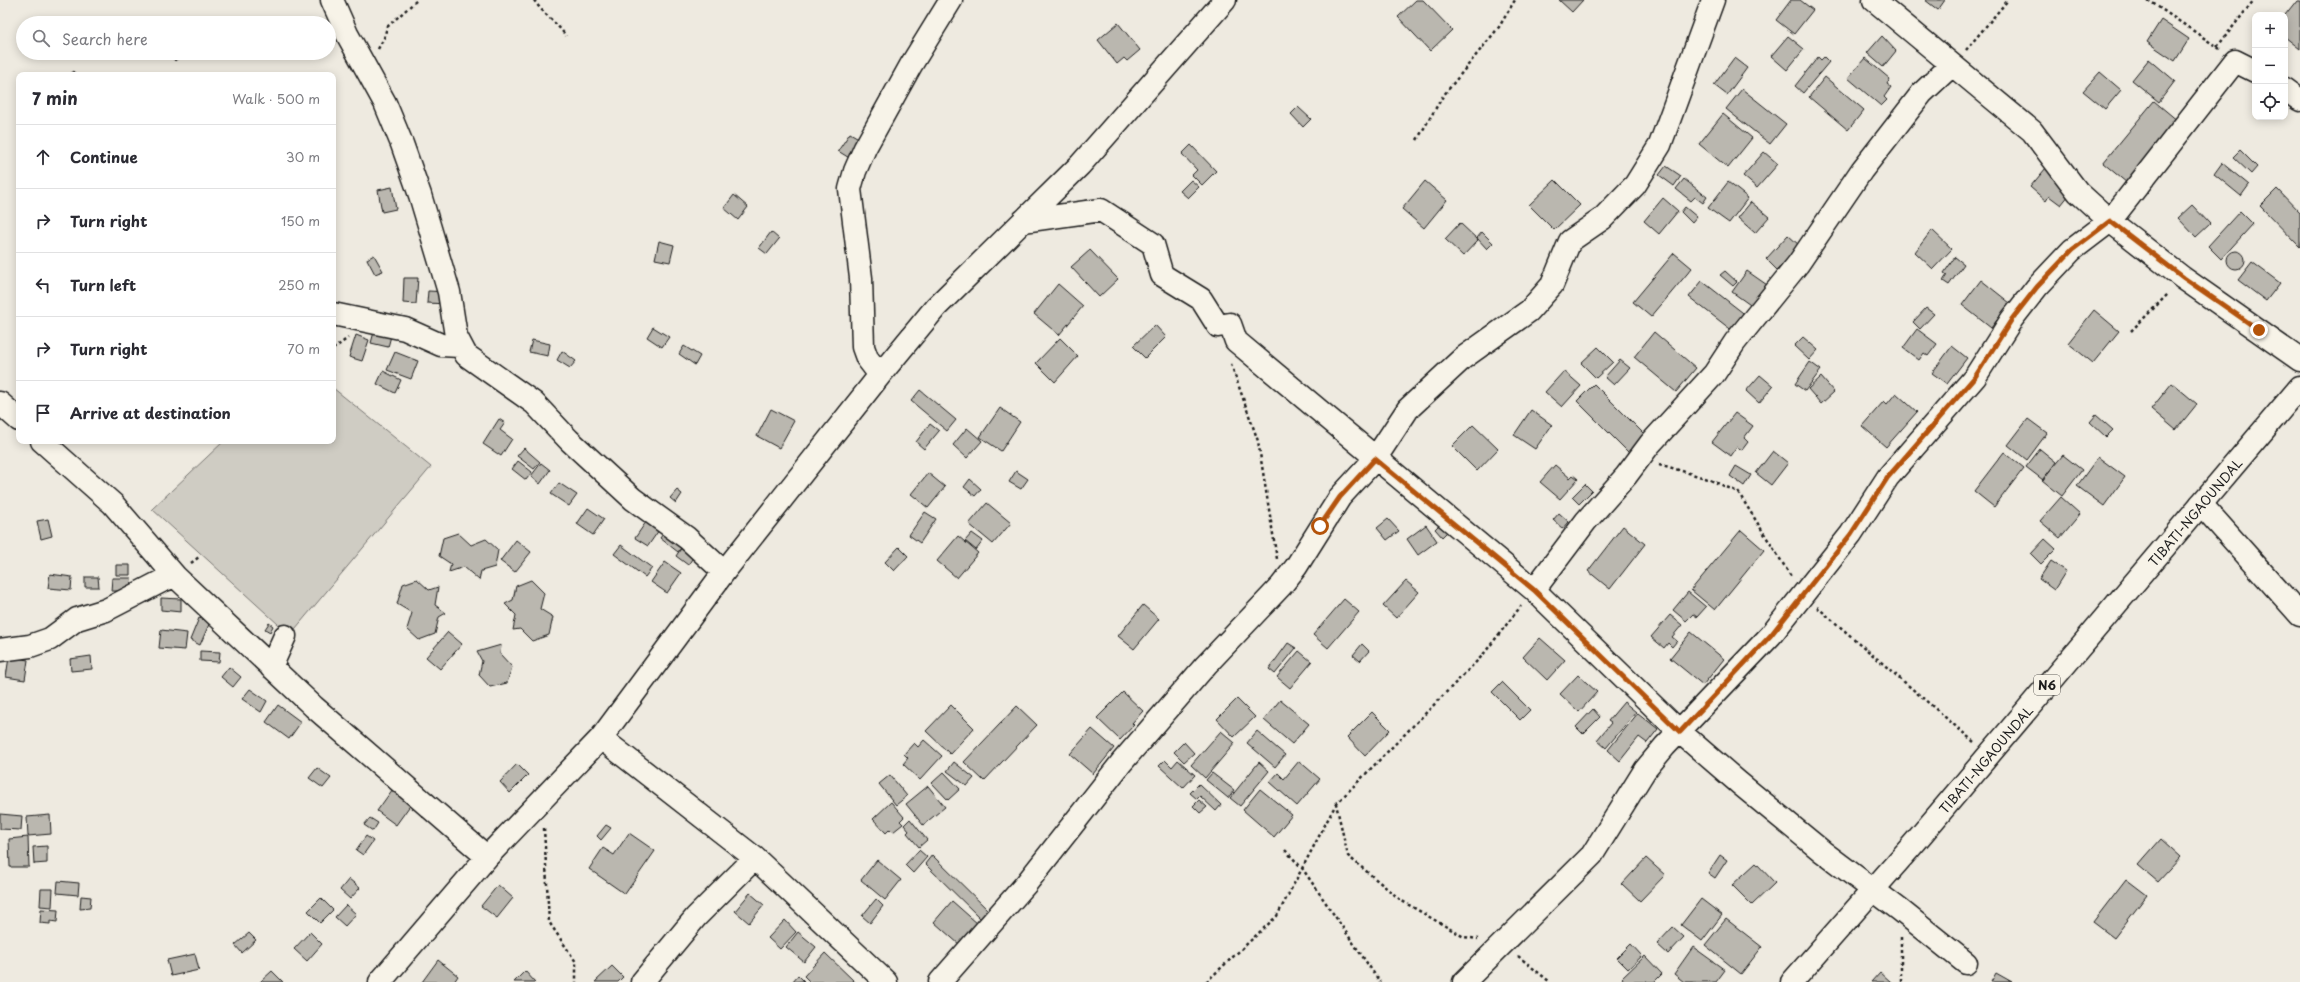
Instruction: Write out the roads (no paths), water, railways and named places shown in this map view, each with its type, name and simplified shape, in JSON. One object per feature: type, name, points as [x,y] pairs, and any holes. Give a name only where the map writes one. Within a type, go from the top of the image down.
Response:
[{"type":"main road","points":[[332,0],[347,34],[385,103],[420,195],[449,292],[456,336],[460,346],[472,361],[534,403],[569,440],[633,499],[687,538],[724,572]]},
{"type":"main road","points":[[880,375],[867,358],[862,346],[861,278],[850,189],[855,171],[865,148],[911,65],[951,0]]},
{"type":"main road","points":[[380,982],[487,857],[601,738],[724,572],[880,375],[936,307],[1080,165],[1225,0]]},
{"type":"main road","points":[[940,982],[1026,884],[1122,762],[1206,665],[1281,586],[1296,566],[1340,497],[1375,459],[1408,409],[1463,358],[1529,311],[1552,285],[1570,241],[1602,220],[1634,185],[1660,145],[1713,0]]},
{"type":"main road","points":[[1874,0],[2032,131],[2078,192],[2110,221],[2184,278],[2300,360]]},
{"type":"main road","points":[[1464,982],[1592,855],[1611,826],[1635,783],[1665,746],[1771,635],[1851,534],[1888,477],[1975,377],[2012,319],[2037,287],[2072,250],[2110,221],[2235,61],[2252,70]]},
{"type":"main road","points":[[1534,590],[1586,521],[1626,476],[1650,444],[1714,374],[1735,342],[1798,264],[1854,181],[1922,94],[1952,65]]},
{"type":"main road","points":[[2288,90],[2300,100]]},
{"type":"main road","points":[[1023,221],[1101,210],[1153,244],[1162,274],[1201,299],[1218,326],[1230,324],[1236,341],[1375,459],[1534,590],[1680,732],[1823,852],[1873,889],[1966,963]]},
{"type":"main road","points":[[336,315],[405,329],[441,345],[460,346]]},
{"type":"main road","name":"TIBATI-NGAOUNDAL","points":[[1792,982],[1873,889],[2300,386]]},
{"type":"main road","points":[[0,403],[16,417]]},
{"type":"main road","points":[[45,444],[113,504],[175,576],[271,667],[314,707],[487,857]]},
{"type":"main road","points":[[2201,504],[2300,615]]},
{"type":"main road","points":[[0,650],[30,646],[50,640],[77,619],[106,610],[162,581],[175,576]]},
{"type":"main road","points":[[271,667],[285,636]]},
{"type":"main road","points":[[601,738],[755,858],[886,982]]},
{"type":"main road","points":[[642,982],[696,917],[720,891],[755,858]]}]
